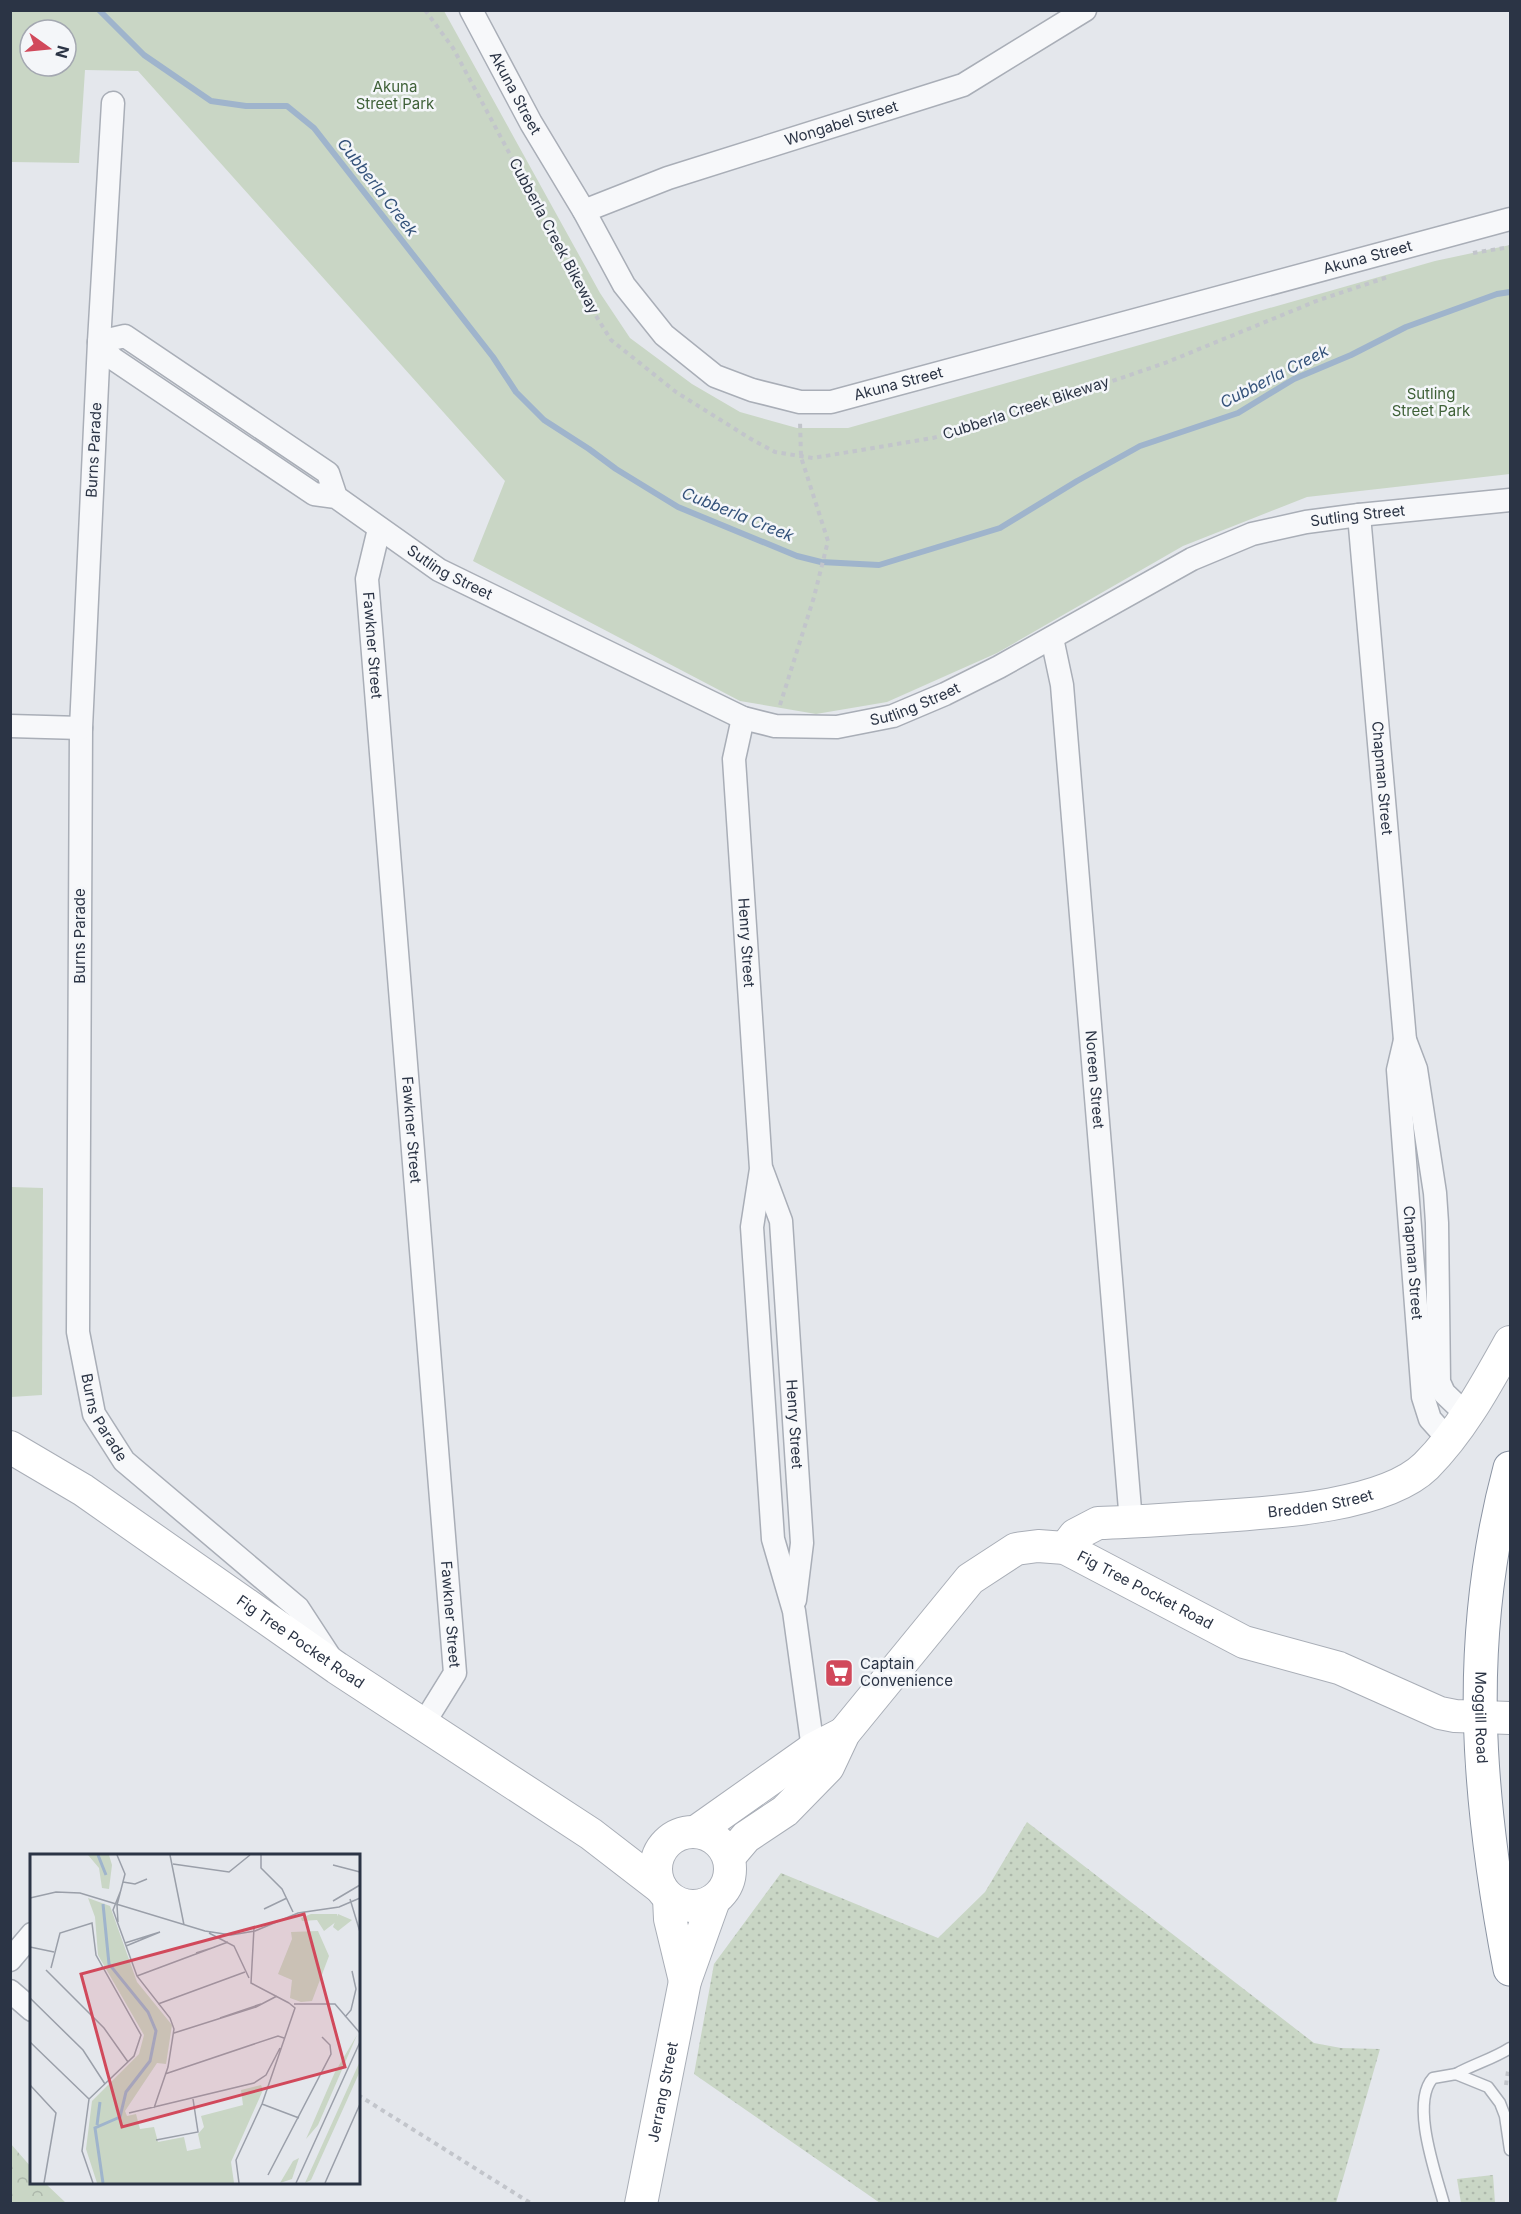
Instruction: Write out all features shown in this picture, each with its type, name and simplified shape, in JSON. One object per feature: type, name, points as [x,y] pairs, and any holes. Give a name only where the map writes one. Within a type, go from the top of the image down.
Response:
[{"type":"highway","name":"Moggill Road","points":[[1510,1468],[1496,1530],[1486,1592],[1480,1661],[1495,1718],[1487,1822],[1510,1969]]},
{"type":"main road","name":"Bredden Street","points":[[1065,1548],[1075,1535],[1098,1523],[1284,1512],[1373,1495],[1398,1485],[1425,1467],[1449,1439],[1467,1415],[1510,1342]]},
{"type":"main road","name":"Fig Tree Pocket Road","points":[[10,1447],[83,1490],[337,1668],[591,1834],[665,1893]]},
{"type":"main road","name":"Fig Tree Pocket Road","points":[[729,1857],[746,1837],[785,1810],[821,1758],[970,1580],[1017,1549],[1038,1546],[1065,1548],[1245,1642],[1339,1668],[1440,1713],[1495,1718]]},
{"type":"main road","name":"Fig Tree Pocket Road","points":[[591,1834],[640,1842],[686,1834],[821,1758]]},
{"type":"main road","points":[[686,1834],[717,1839],[729,1857],[731,1869],[729,1881],[714,1900],[691,1907],[680,1904],[665,1893],[657,1877],[656,1865],[665,1844],[686,1834]]},
{"type":"main road","name":"Jerrang Street","points":[[665,1893],[685,1981]]},
{"type":"main road","name":"Jerrang Street","points":[[641,2204],[685,1981],[714,1900]]},
{"type":"street","name":"Akuna Street","points":[[471,10],[531,123],[624,285],[664,335],[715,376],[752,390],[800,402],[831,402],[1510,219]]},
{"type":"street","name":"Wongabel Street","points":[[584,212],[668,178],[963,85],[1085,10]]},
{"type":"street","name":"Burns Parade","points":[[113,103],[81,728],[78,1332],[94,1414],[124,1461],[297,1608],[337,1668]]},
{"type":"street","name":"Sutling Street","points":[[99,342],[112,358],[314,494],[336,497],[439,570],[743,718],[775,726],[837,727],[893,716],[945,694],[1052,638],[1192,559],[1252,534],[1306,522],[1359,515],[1510,500]]},
{"type":"street","name":"Chapman Street","points":[[1359,515],[1405,1040],[1416,1069],[1435,1193],[1439,1382],[1444,1393],[1467,1415]]},
{"type":"street","name":"Fawkner Street","points":[[379,529],[368,579],[455,1673],[424,1724]]},
{"type":"street","name":"Noreen Street","points":[[1052,638],[1062,685],[1131,1522]]},
{"type":"street","name":"Henry Street","points":[[743,718],[734,759],[761,1168],[781,1221],[802,1544],[794,1611],[821,1758]]},
{"type":"street","points":[[10,726],[81,728]]},
{"type":"street","name":"Chapman Street","points":[[1405,1040],[1398,1070],[1423,1397],[1430,1419],[1449,1439]]},
{"type":"street","points":[[10,1960],[30,1936]]},
{"type":"street","points":[[10,1991],[30,2008]]},
{"type":"lane","points":[[1456,2074],[1474,2064],[1499,2056],[1510,2048]]},
{"type":"lane","points":[[1444,2204],[1425,2134],[1425,2093],[1433,2078],[1437,2075],[1456,2074],[1488,2087],[1494,2093],[1505,2116],[1510,2150]]},
{"type":"path","name":"Cubberla Creek Bikeway","points":[[425,10],[453,48],[543,216],[575,282],[611,340],[676,392],[775,452],[801,458],[813,458],[933,438],[1007,417],[1165,363],[1319,300],[1393,275]]},
{"type":"path","points":[[1470,254],[1510,247]]},
{"type":"path","points":[[775,726],[814,597],[828,541],[801,458],[800,402]]},
{"type":"path","points":[[1505,2085],[1508,2072]]},
{"type":"path","points":[[360,2097],[532,2204]]},
{"type":"green space","points":[[11,10],[444,11],[600,293],[630,338],[692,384],[740,412],[797,428],[848,428],[1435,261],[1510,245],[1510,474],[1307,497],[1183,546],[997,653],[887,702],[816,714],[740,701],[473,561],[505,481],[138,71],[85,70],[79,163],[11,162]]},
{"type":"green space","points":[[11,1187],[43,1188],[42,1395],[11,1397]]},
{"type":"green space","points":[[1027,1822],[1314,2043],[1341,2048],[1380,2049],[1336,2203],[880,2203],[694,2074],[714,1964],[781,1873],[938,1938],[985,1892]]},
{"type":"green space","points":[[11,2144],[30,2166],[30,2184],[46,2184],[66,2203],[11,2203]]},
{"type":"green space","points":[[1493,2175],[1495,2203],[1461,2203],[1457,2179]]},
{"type":"waterway","name":"Cubberla Creek","points":[[99,10],[144,55],[211,101],[246,106],[287,106],[314,128],[493,357],[516,392],[544,420],[616,469],[678,507],[797,556],[821,562],[879,565],[1000,528],[1140,446],[1238,413],[1294,379],[1351,355],[1406,327],[1497,294],[1510,292]]},
{"type":"place","name":"Captain Convenience","points":[[839,1673]]},
{"type":"park label","name":"Akuna Street Park","points":[[395,96]]},
{"type":"park label","name":"Sutling Street Park","points":[[1431,402]]}]
